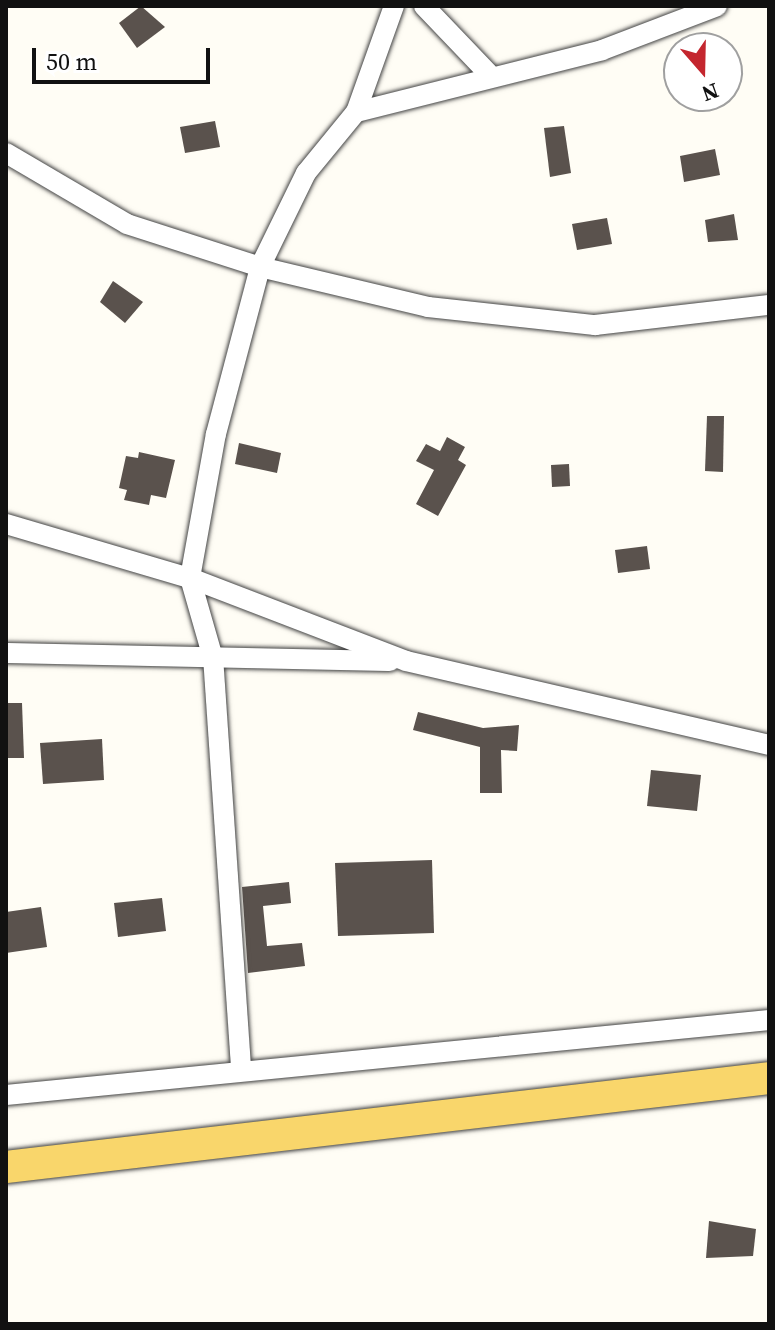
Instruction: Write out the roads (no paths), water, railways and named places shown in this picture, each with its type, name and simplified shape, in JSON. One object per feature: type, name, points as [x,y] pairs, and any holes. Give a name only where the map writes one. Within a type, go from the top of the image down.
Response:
[{"type":"main road","points":[[6,1167],[769,1078]]},
{"type":"street","points":[[241,1067],[213,658],[190,578],[216,434],[260,267],[306,173],[356,112],[394,6]]},
{"type":"street","points":[[424,6],[488,73]]},
{"type":"street","points":[[356,112],[488,73],[602,50],[717,6]]},
{"type":"street","points":[[6,153],[127,224],[260,267],[518,322],[595,325],[769,305]]},
{"type":"street","points":[[6,524],[190,578],[406,661],[769,745]]},
{"type":"street","points":[[6,653],[406,661]]},
{"type":"street","points":[[6,1095],[241,1067],[769,1020]]}]
